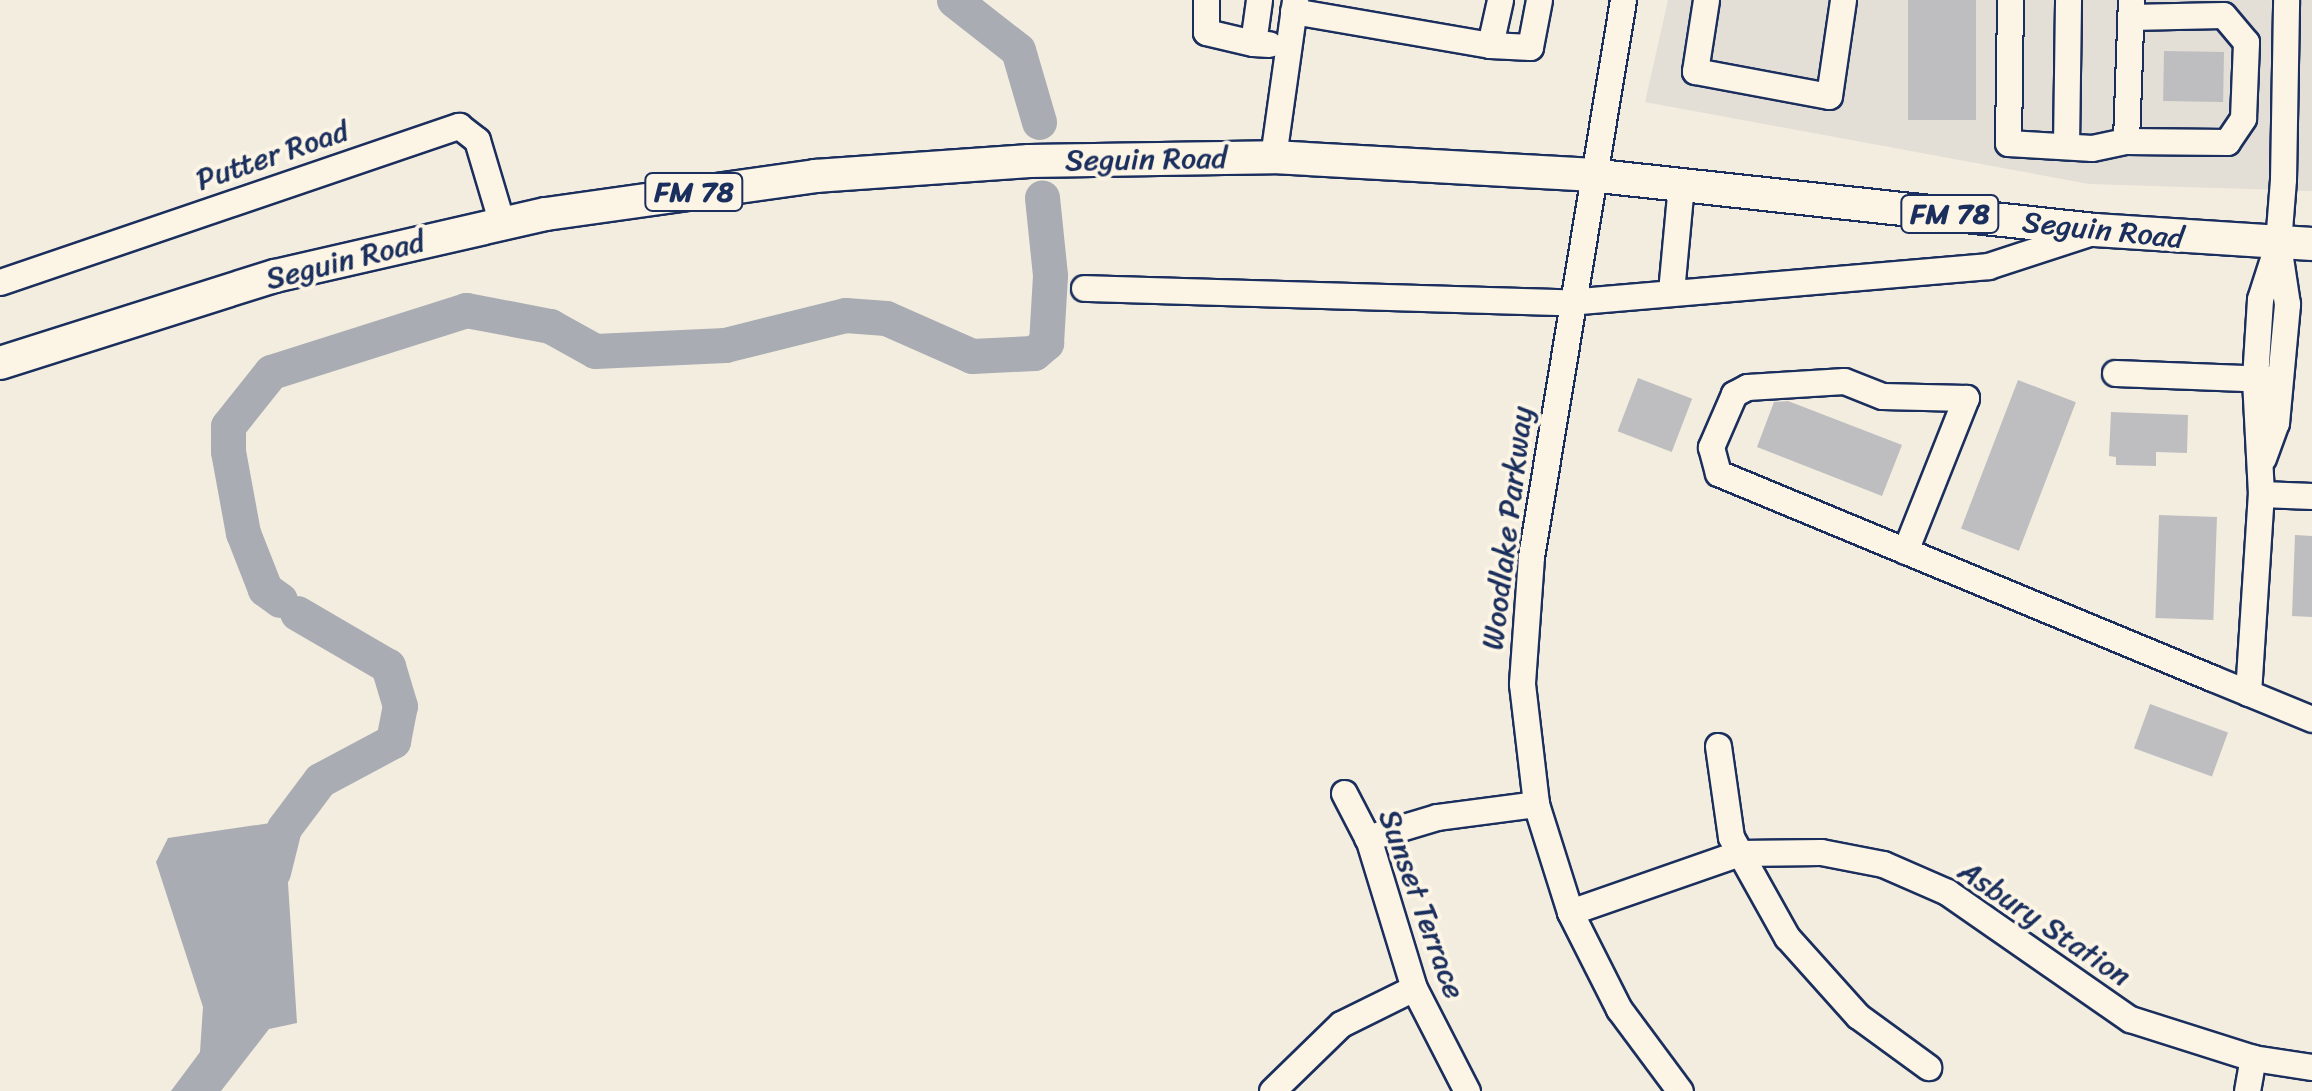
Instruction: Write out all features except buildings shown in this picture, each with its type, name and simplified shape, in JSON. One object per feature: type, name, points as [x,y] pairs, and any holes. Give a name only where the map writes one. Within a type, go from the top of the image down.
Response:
[{"type":"main road","name":"Seguin Road","points":[[0,363],[275,276],[502,224],[814,176],[1029,161],[1273,157],[1590,174],[2095,230],[2312,244]]},
{"type":"street","points":[[1206,0],[1206,32],[1253,43],[1287,45]]},
{"type":"street","points":[[1253,43],[1259,0]]},
{"type":"street","points":[[1490,45],[1500,0]]},
{"type":"street","points":[[1273,157],[1294,6],[1490,45],[1530,47],[1539,0]]},
{"type":"street","name":"Woodlake Parkway","points":[[1623,0],[1570,302],[1523,621],[1522,684],[1536,804],[1570,912],[1618,1008],[1680,1091]]},
{"type":"street","points":[[1706,0],[1695,70],[1829,96],[1843,0]]},
{"type":"street","points":[[2010,0],[2008,142],[2066,146],[2126,141],[2227,142],[2243,118],[2246,42],[2223,15],[2130,8],[2126,141]]},
{"type":"street","points":[[2066,146],[2068,0]]},
{"type":"street","points":[[2248,693],[2262,458],[2276,423],[2267,379],[2287,304],[2278,244],[2286,0]]},
{"type":"street","name":"Putter Road","points":[[0,282],[459,126],[478,140],[502,224]]},
{"type":"street","points":[[1671,292],[1681,185]]},
{"type":"street","points":[[1084,288],[1570,302],[1988,266],[2095,230]]},
{"type":"street","points":[[2115,373],[2267,379]]},
{"type":"street","points":[[1905,550],[1966,398],[1882,396],[1844,381],[1747,387],[1734,394],[1712,447],[1718,474],[2312,719]]},
{"type":"street","points":[[2261,494],[2312,496]]},
{"type":"street","points":[[1718,746],[1724,816],[1739,854],[1820,978],[1858,1016],[1928,1067]]},
{"type":"street","name":"Sunset Terrace","points":[[1344,793],[1368,838],[1414,988],[1467,1091]]},
{"type":"street","points":[[1368,838],[1437,817],[1536,804]]},
{"type":"street","name":"Asbury Station","points":[[1570,912],[1739,854],[1821,852],[1883,864],[1948,892],[2130,1019],[2252,1058],[2312,1066]]},
{"type":"street","points":[[1272,1091],[1340,1024],[1414,988]]},
{"type":"street","points":[[2246,1091],[2252,1058]]},
{"type":"shaded area","points":[[1668,0],[2312,0],[2312,191],[2089,184],[1645,102]]},
{"type":"shaded area","points":[[284,821],[297,1023],[269,1029],[221,1091],[171,1091],[200,1052],[203,1007],[156,862],[168,838]]},
{"type":"waterway","points":[[954,0],[1018,50],[1039,122]]},
{"type":"waterway","points":[[280,600],[265,589],[243,533],[228,451],[228,426],[271,372],[466,310],[550,326],[595,351],[725,345],[845,315],[886,318],[972,356],[1034,353],[1046,343],[1050,275],[1042,197]]},
{"type":"waterway","points":[[273,872],[284,828],[320,780],[393,741],[400,706],[388,666],[297,613]]}]
